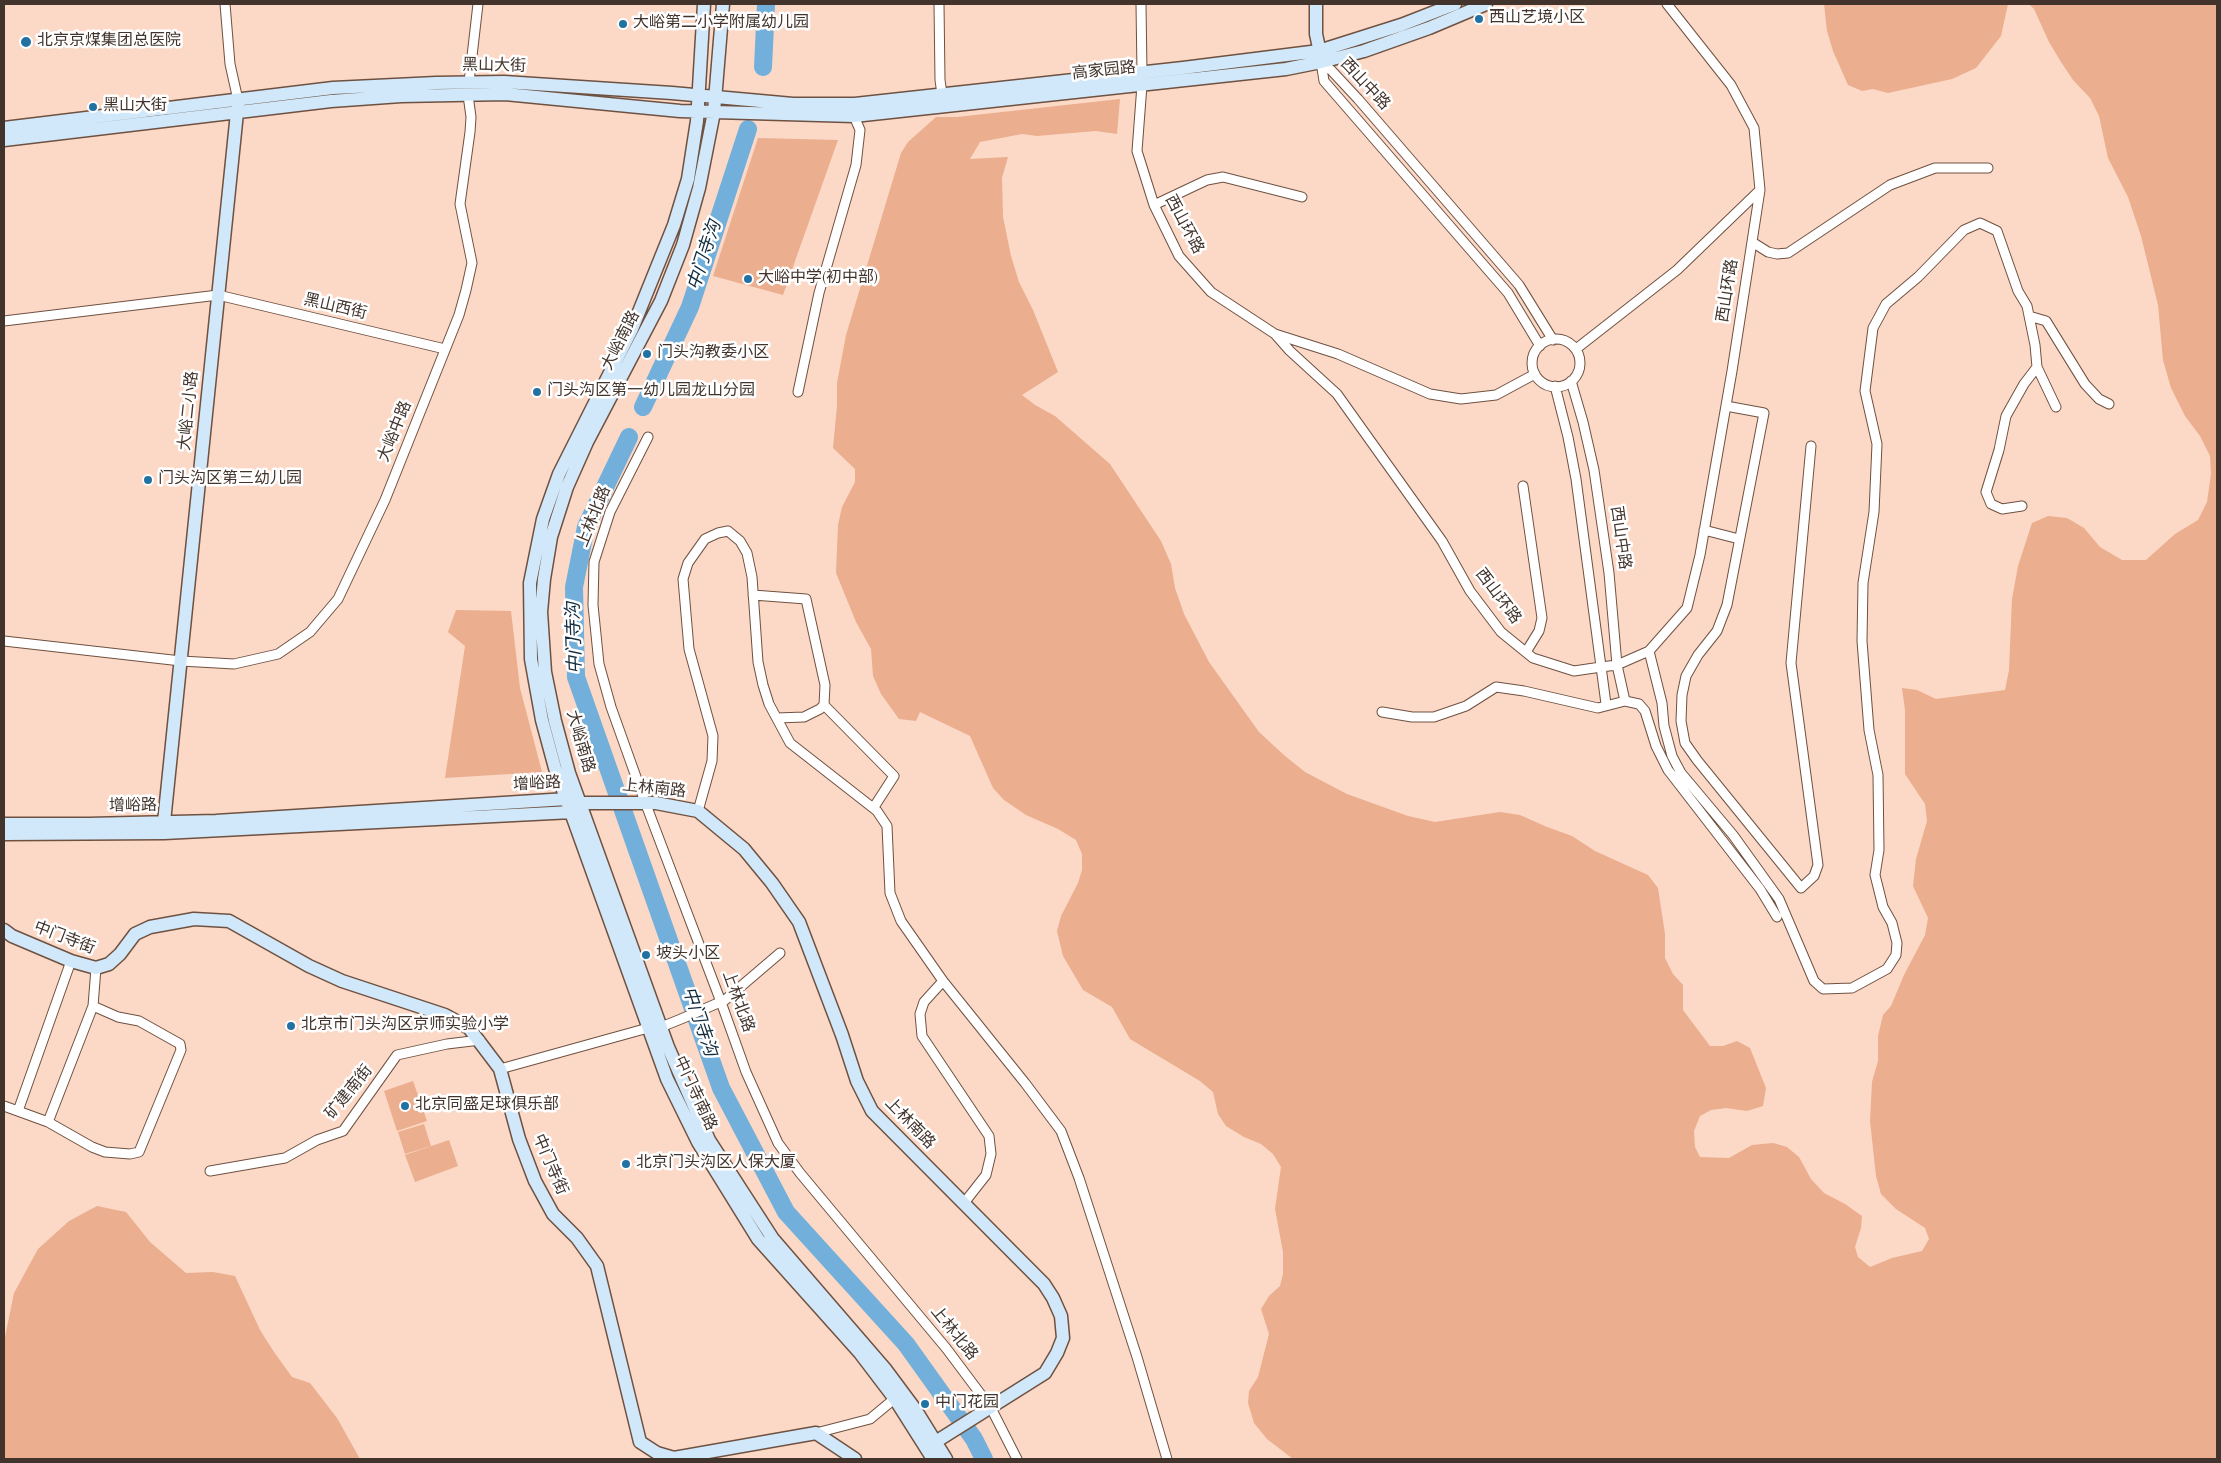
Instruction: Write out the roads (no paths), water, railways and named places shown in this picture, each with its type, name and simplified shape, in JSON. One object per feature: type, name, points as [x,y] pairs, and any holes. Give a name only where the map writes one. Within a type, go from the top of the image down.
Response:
[{"type":"main road","name":"大峪南路","points":[[567,799],[555,768],[542,720],[530,659],[530,583],[543,519],[558,474],[632,329],[674,225],[688,179],[699,96],[704,4]]},
{"type":"main road","name":"大峪南路","points":[[581,803],[567,765],[545,672],[541,612],[551,537],[567,486],[587,442],[660,301],[683,245],[699,188],[714,112],[723,4]]},
{"type":"main road","points":[[1316,4],[1316,34],[1320,57]]},
{"type":"main road","name":"高家园路","points":[[1320,57],[1455,4]]},
{"type":"main road","name":"高家园路","points":[[716,98],[793,104],[855,104],[942,94],[1142,79],[1212,78],[1364,50],[1429,28],[1486,4]]},
{"type":"main road","name":"高家园路","points":[[714,112],[854,116],[1142,79]]},
{"type":"main road","name":"黑山大街","points":[[4,128],[157,108],[238,106],[469,88],[553,85],[716,98]]},
{"type":"main road","name":"黑山大街","points":[[469,88],[585,103],[714,112]]},
{"type":"main road","name":"黑山大街","points":[[4,140],[238,106]]},
{"type":"main road","name":"大峪二小路","points":[[164,822],[238,106]]},
{"type":"main road","name":"增峪路","points":[[4,824],[216,821],[567,799],[581,803],[572,812],[164,833],[4,834]]},
{"type":"main road","name":"中门寺南路","points":[[567,799],[655,1027],[709,1140],[773,1238],[843,1317],[932,1445],[946,1459]]},
{"type":"main road","name":"上林南路","points":[[581,803],[645,802],[675,806],[698,812],[744,849],[772,883],[799,922],[842,1035],[857,1081],[872,1111],[1044,1284],[1062,1316],[1063,1338],[1057,1353],[1045,1373],[932,1445]]},
{"type":"main road","name":"中门寺南路","points":[[581,803],[655,1027]]},
{"type":"main road","name":"中门寺街","points":[[4,930],[12,936],[71,961],[96,968],[109,964],[120,954],[135,934],[150,928],[194,919],[229,921],[309,966],[342,981],[445,1015],[469,1028],[480,1040],[500,1069],[520,1139],[535,1181],[552,1214],[577,1238],[597,1266],[640,1442],[657,1453],[674,1458],[816,1433]]},
{"type":"main road","points":[[816,1433],[855,1459]]},
{"type":"main road","name":"中门寺南路","points":[[932,1445],[934,1459]]},
{"type":"street","name":"大峪二小路","points":[[226,4],[230,64],[238,106]]},
{"type":"street","name":"大峪中路","points":[[4,642],[181,661],[234,664],[278,654],[310,632],[338,599],[385,500],[459,316],[472,263],[460,204],[470,132],[469,88],[478,4]]},
{"type":"street","points":[[939,4],[940,80],[942,94]]},
{"type":"street","name":"西山环路","points":[[1141,4],[1142,79],[1137,151],[1154,205],[1179,256],[1211,292],[1275,334],[1290,351],[1337,394],[1442,541],[1470,590],[1501,632],[1533,658],[1574,671],[1617,664],[1649,651],[1687,608],[1704,530],[1726,406],[1760,190],[1754,128],[1731,85],[1667,4]]},
{"type":"street","name":"西山中路","points":[[1320,57],[1519,285],[1553,340]]},
{"type":"street","name":"西山中路","points":[[1320,57],[1324,81],[1508,293],[1540,346]]},
{"type":"street","points":[[798,392],[819,293],[856,165],[860,130],[854,116]]},
{"type":"street","points":[[1752,242],[1768,252],[1788,253],[1856,206],[1897,182],[1935,168],[1988,168]]},
{"type":"street","points":[[1154,205],[1207,180],[1223,177],[1302,197]]},
{"type":"street","points":[[1576,349],[1677,270],[1760,190]]},
{"type":"street","points":[[1649,651],[1672,756],[1681,773],[1733,835],[1779,899],[1814,981],[1823,989],[1852,988],[1887,969],[1896,955],[1897,943],[1892,924],[1883,907],[1875,875],[1879,850],[1878,775],[1869,730],[1862,641],[1863,583],[1874,512],[1877,444],[1865,391],[1873,328],[1886,304],[1918,277],[1964,230],[1980,223],[1996,231],[2018,291],[2027,306],[2037,367],[2056,407]]},
{"type":"street","points":[[4,321],[218,295]]},
{"type":"street","name":"黑山西街","points":[[218,295],[445,349]]},
{"type":"street","points":[[2029,316],[2046,320],[2085,384],[2099,399],[2109,404]]},
{"type":"street","points":[[1275,334],[1338,354],[1430,394],[1461,399],[1496,395],[1535,374]]},
{"type":"street","points":[[1553,340],[1564,340],[1576,349],[1580,363],[1576,376],[1566,385],[1555,386],[1545,384],[1535,374],[1532,361],[1540,346],[1553,340]]},
{"type":"street","points":[[2022,506],[2002,509],[1991,504],[1986,492],[1999,450],[2006,416],[2024,384],[2037,367]]},
{"type":"street","name":"西山中路","points":[[1572,381],[1594,470],[1609,573],[1617,664],[1625,701]]},
{"type":"street","points":[[1555,386],[1576,478],[1600,645],[1600,667],[1606,704]]},
{"type":"street","points":[[1726,406],[1764,413],[1727,605],[1717,631],[1698,655],[1686,676],[1682,695],[1681,720],[1686,744],[1697,760],[1801,888],[1814,876],[1818,865],[1791,663],[1811,446]]},
{"type":"street","name":"上林北路","points":[[648,437],[610,512],[594,562],[593,605],[599,664],[611,707],[645,802],[746,1072],[778,1143],[800,1173],[946,1348],[991,1408],[1017,1459]]},
{"type":"street","points":[[1523,486],[1542,618],[1539,631],[1526,652]]},
{"type":"street","points":[[1704,530],[1739,539]]},
{"type":"street","points":[[698,812],[712,761],[713,736],[689,649],[683,579],[688,562],[705,539],[718,532],[728,531],[740,541],[747,553],[752,577],[758,662],[769,704],[790,743],[874,808],[887,826],[890,893],[901,921],[943,981],[1025,1083],[1061,1132],[1082,1187],[1167,1459]]},
{"type":"street","points":[[753,595],[806,599],[825,685],[824,704],[820,709],[804,717],[777,718]]},
{"type":"street","points":[[1382,712],[1412,717],[1434,717],[1466,706],[1496,687],[1524,691],[1598,708],[1606,704],[1625,701],[1639,704],[1645,711],[1656,746],[1668,770],[1760,889],[1776,917]]},
{"type":"street","points":[[824,704],[894,776],[874,808]]},
{"type":"street","points":[[500,1069],[681,1019],[721,1002],[780,953]]},
{"type":"street","points":[[18,1111],[71,961]]},
{"type":"street","points":[[48,1122],[93,1006],[96,968]]},
{"type":"street","points":[[943,981],[924,1002],[920,1014],[922,1036],[989,1136],[991,1154],[986,1175],[964,1203]]},
{"type":"street","points":[[4,1106],[48,1122],[92,1147],[106,1152],[130,1154],[139,1152],[181,1050],[180,1044],[139,1021],[118,1017],[93,1006]]},
{"type":"street","name":"矿建南街","points":[[210,1171],[286,1158],[317,1140],[343,1131],[398,1055],[447,1044],[480,1040]]},
{"type":"street","points":[[816,1433],[870,1419],[899,1395]]},
{"type":"waterway","name":"中门寺沟","points":[[763,67],[766,4]]},
{"type":"waterway","name":"中门寺沟","points":[[643,407],[690,307],[748,129]]},
{"type":"waterway","name":"中门寺沟","points":[[629,437],[586,527],[574,587],[576,677],[721,1088],[786,1212],[906,1344],[974,1439],[984,1459]]},
{"type":"place","name":"西山艺境小区","points":[[1479,19]]},
{"type":"place","name":"大峪第二小学附属幼儿园","points":[[623,24]]},
{"type":"place","name":"北京京煤集团总医院","points":[[26,42]]},
{"type":"place","name":"黑山大街","points":[[93,107]]},
{"type":"place","name":"大峪中学(初中部)","points":[[748,279]]},
{"type":"place","name":"门头沟教委小区","points":[[647,354]]},
{"type":"place","name":"门头沟区第一幼儿园龙山分园","points":[[537,392]]},
{"type":"place","name":"门头沟区第三幼儿园","points":[[148,480]]},
{"type":"place","name":"坡头小区","points":[[646,955]]},
{"type":"place","name":"北京市门头沟区京师实验小学","points":[[291,1026]]},
{"type":"place","name":"北京同盛足球俱乐部","points":[[405,1106]]},
{"type":"place","name":"北京门头沟区人保大厦","points":[[626,1164]]},
{"type":"place","name":"中门花园","points":[[925,1404]]}]
